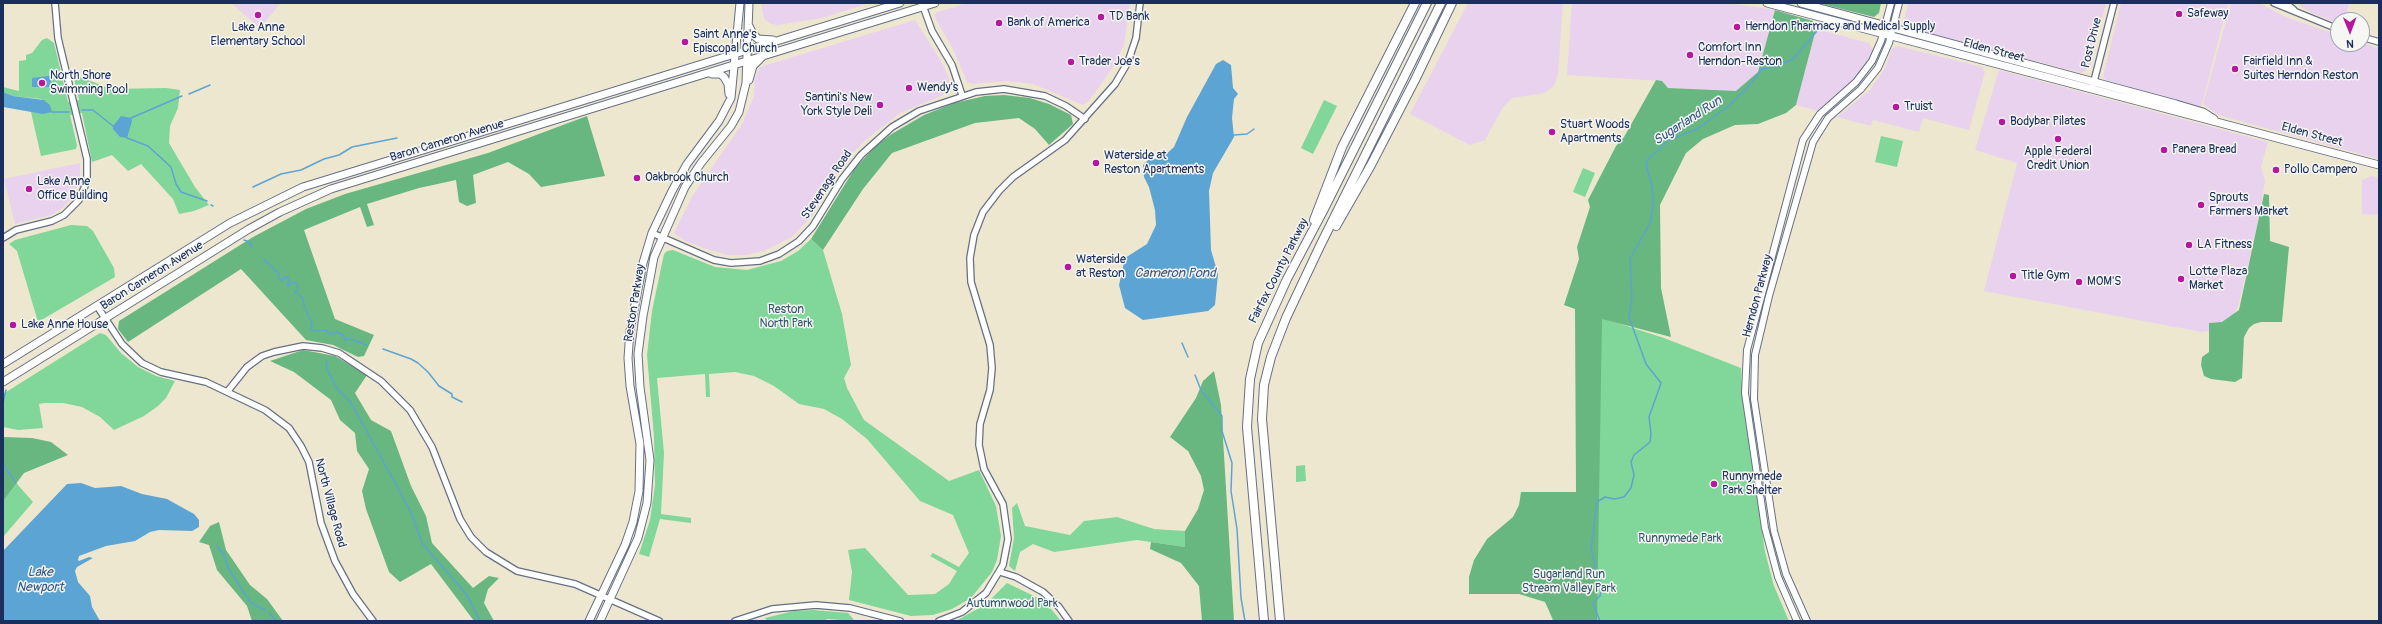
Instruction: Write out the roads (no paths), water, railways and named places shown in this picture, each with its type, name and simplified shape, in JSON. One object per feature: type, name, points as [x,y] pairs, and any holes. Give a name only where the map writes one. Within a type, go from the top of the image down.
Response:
[{"type":"highway","name":"Fairfax County Parkway","points":[[1264,621],[1249,448],[1247,406],[1250,379],[1258,342],[1290,272],[1323,211],[1427,3]]},
{"type":"highway","name":"Fairfax County Parkway","points":[[1280,621],[1262,409],[1264,386],[1271,357],[1293,304],[1441,3]]},
{"type":"highway","points":[[1293,304],[1371,165],[1448,14],[1452,3]]},
{"type":"highway","points":[[1448,14],[1456,3]]},
{"type":"highway","points":[[1290,272],[1342,147],[1413,5]]},
{"type":"main road","name":"Reston Parkway","points":[[590,621],[630,532],[639,490],[640,444],[630,386],[629,348],[643,262],[652,233],[680,176],[719,121],[729,103],[733,89],[740,3]]},
{"type":"main road","name":"Reston Parkway","points":[[600,621],[638,538],[648,496],[650,460],[640,387],[638,354],[642,316],[652,266],[661,238],[685,187],[697,168],[736,120],[744,93],[749,3]]},
{"type":"main road","name":"Baron Cameron Avenue","points":[[3,364],[230,223],[303,187],[736,52],[781,40],[900,3]]},
{"type":"main road","name":"Baron Cameron Avenue","points":[[3,382],[249,229],[280,212],[331,189],[766,55],[922,5],[935,3]]},
{"type":"main road","name":"Elden Street","points":[[1767,3],[1891,36],[2176,104],[2203,112],[2216,120],[2379,165]]},
{"type":"main road","name":"Elden Street","points":[[1801,3],[1885,25],[2093,85]]},
{"type":"main road","name":"Herndon Parkway","points":[[1797,621],[1776,571],[1765,528],[1745,393],[1747,350],[1803,140],[1814,121],[1825,108],[1856,82],[1872,61],[1883,33],[1890,3]]},
{"type":"main road","name":"Herndon Parkway","points":[[1807,621],[1786,574],[1774,531],[1754,399],[1755,355],[1769,296],[1813,142],[1828,118],[1870,80],[1881,62],[1891,36],[1899,3]]},
{"type":"main road","points":[[748,20],[751,31],[755,37],[760,39],[781,40]]},
{"type":"main road","points":[[744,93],[753,66],[766,55]]},
{"type":"main road","points":[[700,75],[716,73],[724,77],[729,90],[729,103]]},
{"type":"street","points":[[3,238],[16,230],[57,219],[70,211],[81,197],[85,186],[88,168],[58,38],[55,3]]},
{"type":"street","points":[[939,621],[962,612],[975,604],[986,593],[1000,572],[1007,550],[1008,528],[1003,504],[984,468],[979,452],[979,434],[990,390],[992,368],[990,345],[971,282],[971,247],[978,224],[996,193],[1013,177],[1055,149],[1085,119],[1115,84],[1128,62],[1138,30],[1140,3]]},
{"type":"street","name":"Post Drive","points":[[2093,85],[2114,3]]},
{"type":"street","points":[[2274,3],[2330,26]]},
{"type":"street","points":[[2286,3],[2297,12]]},
{"type":"street","points":[[922,5],[932,31],[952,65],[962,95]]},
{"type":"street","name":"Stevenage Road","points":[[652,233],[701,256],[722,262],[754,262],[779,254],[799,241],[813,226],[850,168],[881,135],[919,111],[962,95],[992,89],[1034,93],[1061,103],[1085,119]]},
{"type":"street","name":"North Village Road","points":[[97,306],[127,350],[146,366],[161,372],[200,380],[273,415],[289,428],[301,446],[309,462],[321,523],[330,550],[353,594],[373,621]]},
{"type":"street","points":[[227,392],[247,367],[262,356],[303,346],[322,348],[339,353],[355,362],[390,388],[410,410],[432,448],[465,528],[486,552],[517,571],[563,580],[602,595],[659,621]]},
{"type":"street","points":[[1000,572],[1016,577],[1043,592],[1060,607],[1069,621]]},
{"type":"street","points":[[735,621],[772,609],[816,604],[850,608],[900,621]]},
{"type":"water","name":"Cameron Pond","points":[[1223,60],[1231,65],[1233,88],[1238,94],[1234,99],[1232,118],[1234,137],[1213,173],[1209,191],[1211,250],[1218,274],[1215,305],[1208,311],[1143,320],[1125,308],[1119,285],[1125,258],[1147,244],[1156,225],[1155,210],[1149,187],[1144,177],[1143,165],[1148,160],[1162,158],[1174,147],[1187,117],[1216,64]]},
{"type":"water","name":"North Shore Swimming Pool","points":[[51,76],[51,87],[32,87],[32,78]]},
{"type":"water","points":[[3,92],[13,96],[44,100],[50,105],[52,112],[43,114],[3,107]]},
{"type":"water","points":[[121,116],[131,118],[132,121],[127,138],[120,137],[113,129],[113,126]]},
{"type":"water","name":"Lake Newport","points":[[81,483],[95,488],[121,486],[142,494],[167,499],[194,514],[199,520],[199,527],[192,531],[159,530],[150,532],[135,541],[106,546],[79,556],[79,561],[89,557],[93,558],[77,567],[75,571],[78,582],[90,596],[92,607],[100,621],[3,621],[3,551],[67,484]]},
{"type":"waterway","name":"Sugarland Run","points":[[1600,621],[1593,603],[1600,596],[1602,588],[1600,581],[1594,577],[1593,572],[1595,565],[1591,549],[1597,502],[1605,497],[1614,499],[1624,497],[1631,488],[1634,475],[1631,462],[1634,455],[1650,442],[1651,434],[1649,417],[1661,383],[1646,364],[1629,317],[1632,298],[1630,259],[1650,223],[1653,206],[1652,186],[1646,165],[1648,159],[1669,140],[1697,129],[1727,107],[1747,88],[1762,69],[1776,67],[1794,58],[1822,25]]},
{"type":"waterway","points":[[189,94],[210,85]]},
{"type":"waterway","points":[[131,118],[182,96]]},
{"type":"waterway","points":[[82,110],[93,110],[113,126]]},
{"type":"waterway","points":[[52,112],[69,112]]},
{"type":"waterway","points":[[1234,135],[1247,134],[1254,129]]},
{"type":"waterway","points":[[127,138],[148,146],[171,167],[176,184],[181,192],[207,201]]},
{"type":"waterway","points":[[253,187],[281,174],[301,170],[324,159],[339,155],[352,147],[397,138]]},
{"type":"waterway","points":[[244,240],[249,242],[252,247]]},
{"type":"waterway","points":[[263,259],[279,273],[278,278],[282,281],[283,278],[287,277],[289,280],[287,285],[290,285],[292,282],[296,283],[298,289],[295,292],[303,298],[304,306],[312,323],[311,329],[315,331],[326,330],[329,334]]},
{"type":"waterway","points":[[329,334],[337,332],[343,335],[345,340],[351,339],[367,345]]},
{"type":"waterway","points":[[1182,343],[1188,357]]},
{"type":"waterway","points":[[383,349],[418,363],[428,372],[439,386],[452,394],[452,397],[462,402]]},
{"type":"waterway","points":[[326,360],[327,369],[337,388],[351,403],[411,512],[422,543],[467,595],[480,621]]},
{"type":"waterway","points":[[1195,375],[1201,390],[1222,416],[1222,431],[1232,463],[1231,491],[1237,529],[1241,598],[1245,621]]},
{"type":"waterway","points":[[3,403],[6,390]]},
{"type":"waterway","points":[[3,464],[16,483]]},
{"type":"waterway","points":[[217,546],[225,557],[228,568],[251,603],[265,610]]},
{"type":"waterway","points":[[269,613],[276,621]]},
{"type":"place","name":"Safeway","points":[[2179,14]]},
{"type":"place","name":"Lake Anne Elementary School","points":[[258,15]]},
{"type":"place","name":"TD Bank","points":[[1101,17]]},
{"type":"place","name":"Bank of America","points":[[999,23]]},
{"type":"place","name":"Herndon Pharmacy and Medical Supply","points":[[1737,27]]},
{"type":"place","name":"Saint Anne's Episcopal Church","points":[[685,42]]},
{"type":"place","name":"Comfort Inn Herndon-Reston","points":[[1690,55]]},
{"type":"place","name":"Trader Joe's","points":[[1071,62]]},
{"type":"place","name":"Fairfield Inn & Suites Herndon Reston","points":[[2235,69]]},
{"type":"place","name":"North Shore Swimming Pool","points":[[42,83]]},
{"type":"place","name":"Wendy's","points":[[909,88]]},
{"type":"place","name":"Santini's New York Style Deli","points":[[880,105]]},
{"type":"place","name":"Truist","points":[[1896,107]]},
{"type":"place","name":"Bodybar Pilates","points":[[2002,122]]},
{"type":"place","name":"Stuart Woods Apartments","points":[[1552,132]]},
{"type":"place","name":"Apple Federal Credit Union","points":[[2058,139]]},
{"type":"place","name":"Panera Bread","points":[[2164,150]]},
{"type":"place","name":"Waterside at Reston Apartments","points":[[1096,163]]},
{"type":"place","name":"Pollo Campero","points":[[2276,170]]},
{"type":"place","name":"Oakbrook Church","points":[[637,178]]},
{"type":"place","name":"Lake Anne Office Building","points":[[29,189]]},
{"type":"place","name":"Sprouts Farmers Market","points":[[2201,205]]},
{"type":"place","name":"LA Fitness","points":[[2189,245]]},
{"type":"place","name":"Waterside at Reston","points":[[1068,267]]},
{"type":"place","name":"Title Gym","points":[[2013,276]]},
{"type":"place","name":"Lotte Plaza Market","points":[[2181,279]]},
{"type":"place","name":"MOM'S","points":[[2079,282]]},
{"type":"place","name":"Lake Anne House","points":[[13,325]]},
{"type":"place","name":"Runnymede Park Shelter","points":[[1714,484]]},
{"type":"park label","name":"Reston North Park","points":[[786,317]]},
{"type":"park label","name":"Runnymede Park","points":[[1680,539]]},
{"type":"park label","name":"Sugarland Run Stream Valley Park","points":[[1569,582]]},
{"type":"park label","name":"Autumnwood Park","points":[[1012,604]]}]
